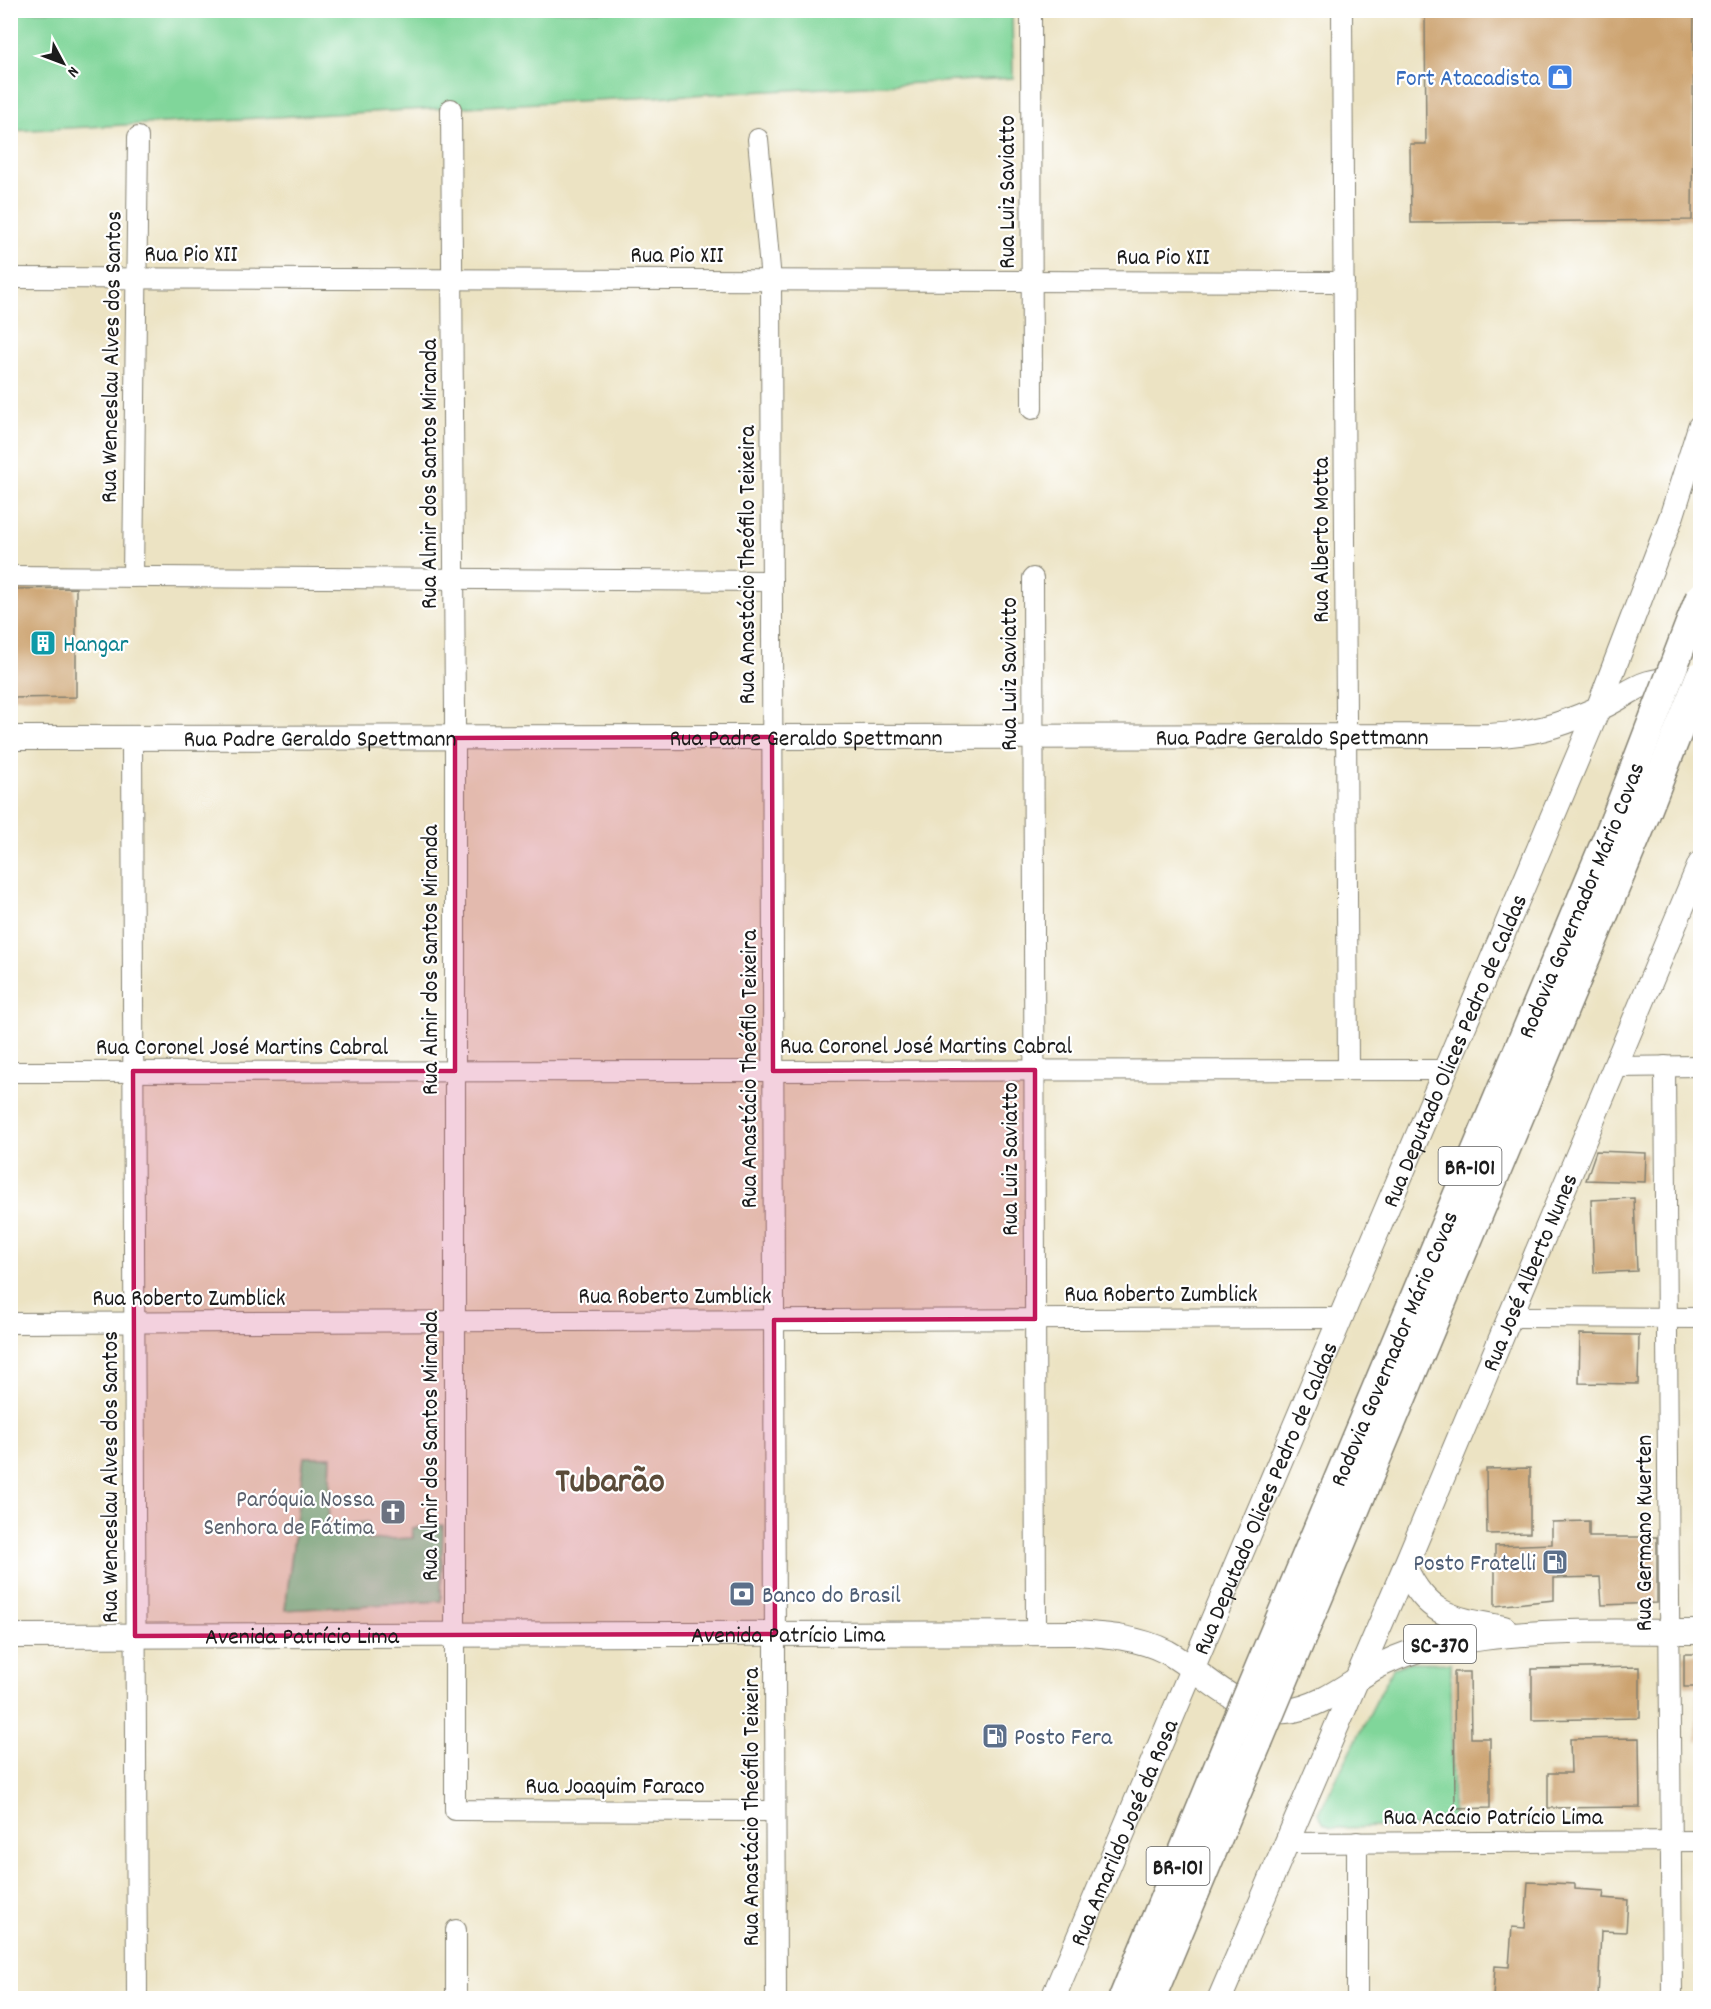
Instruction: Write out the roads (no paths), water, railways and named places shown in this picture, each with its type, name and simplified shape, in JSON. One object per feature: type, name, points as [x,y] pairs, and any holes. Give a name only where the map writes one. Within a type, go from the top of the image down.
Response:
[{"type":"highway","name":"Rodovia Governador Mário Covas","points":[[1151,1998],[1245,1737],[1611,830],[1701,597]]},
{"type":"highway","name":"Rodovia Governador Mário Covas","points":[[1123,1998],[1245,1737],[1639,832],[1701,676]]},
{"type":"main road","name":"Rua Deputado Olices Pedro de Caldas","points":[[1192,1667],[1598,709],[1668,526],[1701,426]]},
{"type":"main road","name":"Rua Padre Geraldo Spettmann","points":[[10,738],[1346,738],[1521,734],[1552,727],[1598,709],[1632,689],[1656,680],[1683,681],[1701,688]]},
{"type":"main road","name":"Rua José Alberto Nunes","points":[[1221,1998],[1405,1568],[1701,864]]},
{"type":"main road","name":"Avenida Patrício Lima","points":[[1405,1568],[1413,1586],[1427,1603],[1449,1615],[1468,1622],[1530,1632]]},
{"type":"main road","name":"Avenida Patrício Lima","points":[[10,1636],[1036,1633],[1120,1637],[1165,1651],[1192,1667],[1236,1700],[1257,1708],[1284,1711],[1305,1707],[1324,1699],[1399,1656],[1449,1642],[1530,1632],[1701,1632]]},
{"type":"main road","points":[[1120,1637],[1164,1668],[1178,1701]]},
{"type":"main road","name":"Rua Amarildo José da Rosa","points":[[1053,1998],[1192,1667]]},
{"type":"street","name":"Rua Luiz Saviatto","points":[[1031,10],[1032,409]]},
{"type":"street","name":"Rua Alberto Motta","points":[[1342,10],[1348,1070]]},
{"type":"street","name":"Rua Almir dos Santos Miranda","points":[[451,109],[455,738],[455,1810]]},
{"type":"street","name":"Rua Wenceslau Alves dos Santos","points":[[133,577],[138,138]]},
{"type":"street","name":"Rua Anastácio Theófilo Teixeira","points":[[758,139],[771,280],[776,1998]]},
{"type":"street","name":"Rua Pio XII","points":[[10,278],[1344,282]]},
{"type":"street","points":[[10,576],[772,581]]},
{"type":"street","name":"Rua Luiz Saviatto","points":[[1033,578],[1036,1633]]},
{"type":"street","name":"Rua Wenceslau Alves dos Santos","points":[[132,738],[137,1998]]},
{"type":"street","points":[[1615,1066],[1701,1066]]},
{"type":"street","name":"Rua Germano Kuerten","points":[[1665,1066],[1672,1998]]},
{"type":"street","name":"Rua Coronel José Martins Cabral","points":[[10,1072],[1445,1070]]},
{"type":"street","points":[[1510,1317],[1701,1318]]},
{"type":"street","name":"Rua Roberto Zumblick","points":[[10,1323],[1341,1318]]},
{"type":"street","name":"Rua Joaquim Faraco","points":[[455,1810],[775,1811]]},
{"type":"street","name":"Rua Acácio Patrício Lima","points":[[1286,1843],[1701,1840]]},
{"type":"street","points":[[1357,1842],[1357,1998]]},
{"type":"street","points":[[456,1930],[456,1998]]},
{"type":"place","name":"Fort Atacadista","points":[[1560,77]]},
{"type":"place","name":"Hangar","points":[[43,643]]},
{"type":"place","name":"Paróquia Nossa Senhora de Fátima","points":[[393,1512]]},
{"type":"place","name":"Posto Fratelli","points":[[1555,1562]]},
{"type":"place","name":"Banco do Brasil","points":[[742,1594]]},
{"type":"place","name":"Posto Fera","points":[[995,1736]]},
{"type":"district","name":"Tubarão","points":[[610,1478]]}]
